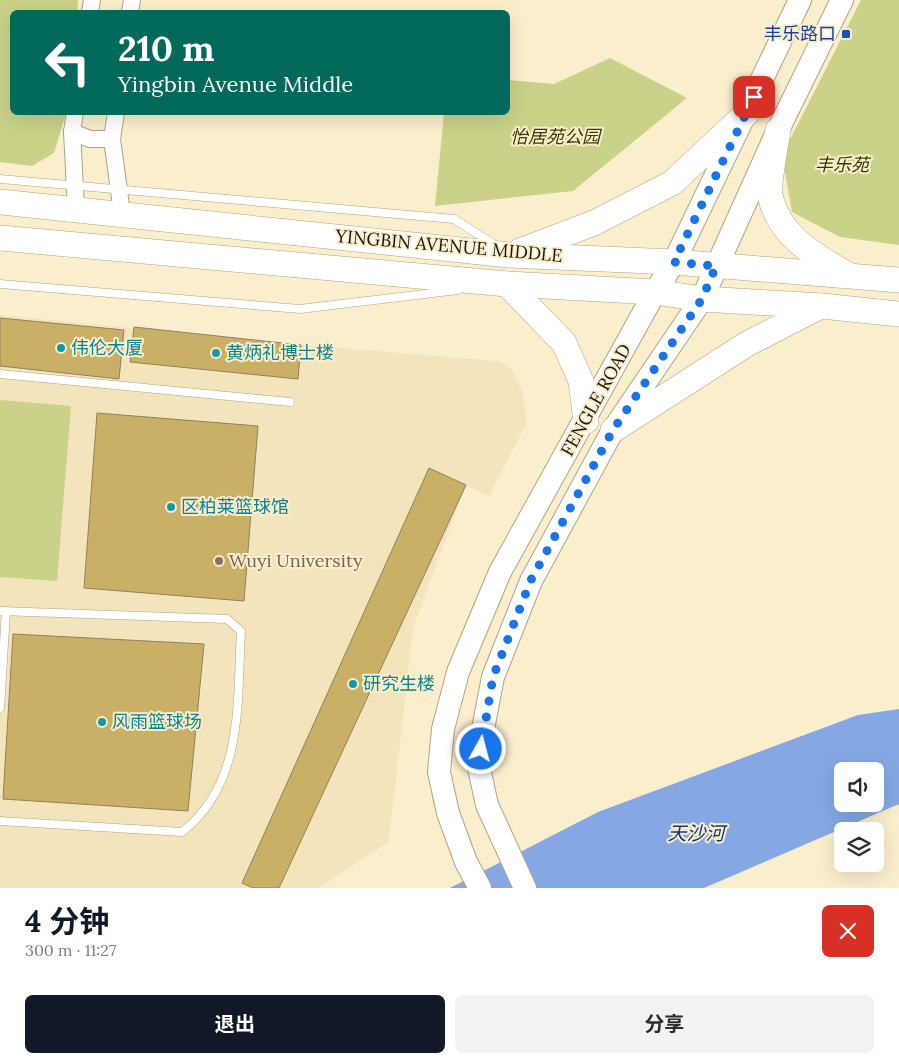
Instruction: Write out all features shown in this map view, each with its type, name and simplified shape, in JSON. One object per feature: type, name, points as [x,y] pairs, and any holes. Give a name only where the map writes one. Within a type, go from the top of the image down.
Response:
[{"type":"main road","name":"FENGLE ROAD","points":[[480,888],[466,862],[448,813],[439,772],[444,728],[458,672],[500,572],[586,420],[655,292],[674,262],[800,0]]},
{"type":"main road","name":"FENGLE ROAD","points":[[525,888],[487,805],[479,768],[483,730],[493,677],[531,580],[613,430],[702,299],[778,130],[842,0]]},
{"type":"main road","points":[[762,82],[796,96]]},
{"type":"main road","points":[[509,255],[594,223],[672,183],[747,112]]},
{"type":"main road","points":[[778,130],[770,194],[783,228],[815,256],[849,276]]},
{"type":"main road","name":"YINGBIN AVENUE MIDDLE","points":[[0,202],[75,197],[120,201],[509,255],[674,262],[899,280]]},
{"type":"main road","name":"YINGBIN AVENUE MIDDLE","points":[[0,238],[507,284],[655,292],[702,299],[822,306],[899,314]]},
{"type":"main road","points":[[461,280],[463,250]]},
{"type":"main road","points":[[507,284],[564,343],[581,381],[586,420]]},
{"type":"main road","points":[[613,430],[747,344],[822,306]]},
{"type":"street","points":[[75,115],[72,132],[75,197]]},
{"type":"street","points":[[116,115],[112,139],[120,201]]},
{"type":"street","points":[[72,132],[90,139],[112,139]]},
{"type":"lane","points":[[0,179],[75,197]]},
{"type":"lane","points":[[120,201],[454,219],[509,255]]},
{"type":"lane","points":[[0,284],[300,309],[507,284]]},
{"type":"lane","points":[[0,374],[290,402]]},
{"type":"lane","points":[[0,708],[3,611],[227,619],[241,632],[235,740],[219,791],[195,822],[182,832],[0,821]]},
{"type":"shaded area","name":"Wuyi University","points":[[0,315],[301,345],[499,361],[512,370],[523,393],[527,422],[489,496],[466,485],[413,627],[389,842],[319,888],[0,888]]},
{"type":"green space","points":[[0,0],[78,0],[77,10],[10,10],[10,115],[65,115],[54,153],[32,166],[0,162]]},
{"type":"green space","name":"丰乐苑","points":[[861,0],[899,0],[899,245],[840,237],[792,212],[782,155]]},
{"type":"green space","name":"怡居苑公园","points":[[610,58],[687,98],[573,191],[435,206],[444,115],[510,115],[510,80],[554,84]]},
{"type":"green space","points":[[0,400],[71,406],[57,581],[0,577]]},
{"type":"water","name":"天沙河","points":[[899,709],[899,804],[884,810],[884,762],[834,762],[834,812],[880,812],[857,822],[834,822],[834,832],[704,888],[450,888],[598,812],[858,715]]},
{"type":"building","name":"伟伦大厦","points":[[0,318],[124,330],[119,379],[0,366]]},
{"type":"building","name":"黄炳礼博士楼","points":[[134,327],[301,345],[298,379],[130,362]]},
{"type":"building","name":"区柏莱篮球馆","points":[[97,413],[258,426],[244,601],[84,588]]},
{"type":"building","name":"研究生楼","points":[[429,468],[466,485],[279,888],[253,888],[242,883]]},
{"type":"building","name":"风雨篮球场","points":[[13,634],[204,644],[188,811],[3,799]]},
{"type":"place","name":"丰乐路口","points":[[846,34]]},
{"type":"place","name":"伟伦大厦","points":[[61,348]]},
{"type":"place","name":"黄炳礼博士楼","points":[[216,353]]},
{"type":"place","name":"区柏莱篮球馆","points":[[171,507]]},
{"type":"place","name":"Wuyi University","points":[[219,561]]},
{"type":"place","name":"研究生楼","points":[[353,684]]},
{"type":"place","name":"风雨篮球场","points":[[102,722]]},
{"type":"route","points":[[481,749],[493,677],[531,580],[613,430],[702,299],[716,266],[674,262],[754,97]]}]
